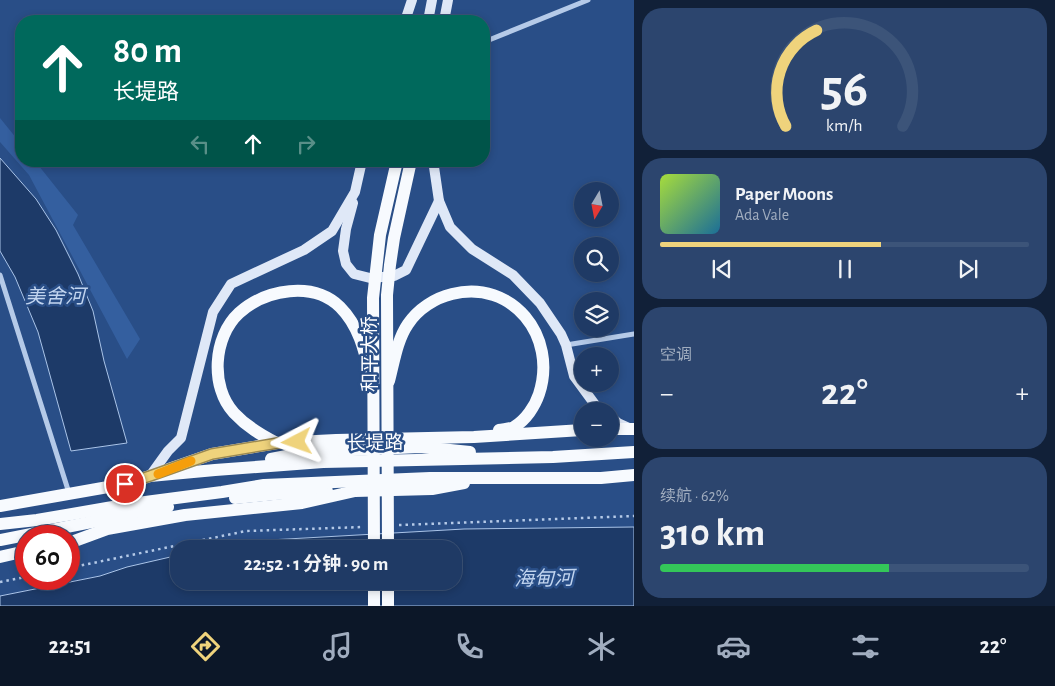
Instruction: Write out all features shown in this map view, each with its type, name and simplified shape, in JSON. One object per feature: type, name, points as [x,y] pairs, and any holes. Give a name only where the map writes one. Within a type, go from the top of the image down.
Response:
[{"type":"main road","points":[[407,15],[412,0]]},
{"type":"main road","points":[[429,15],[432,0]]},
{"type":"main road","points":[[446,15],[448,0]]},
{"type":"main road","points":[[361,167],[346,229],[343,251],[346,264],[354,274],[370,278],[394,276],[406,270],[439,201]]},
{"type":"main road","name":"和平大桥","points":[[374,540],[373,298],[380,235],[396,167]]},
{"type":"main road","name":"和平大桥","points":[[388,540],[387,295],[394,238],[410,167]]},
{"type":"main road","points":[[434,167],[439,201],[450,227],[472,249],[513,275],[540,304],[561,334],[574,376],[593,402]]},
{"type":"main road","points":[[150,476],[168,451],[181,438],[213,312],[231,284],[304,250],[332,231],[355,192]]},
{"type":"main road","points":[[278,443],[255,432],[233,412],[219,382],[218,362],[221,343],[233,320],[249,306],[264,298],[296,291],[312,292],[327,298],[340,307],[357,331],[362,342],[373,386]]},
{"type":"main road","points":[[388,386],[400,340],[409,323],[416,315],[436,300],[460,292],[474,292],[489,294],[514,306],[523,314],[534,329],[541,345],[544,363],[543,382],[537,400],[530,412],[514,427],[474,437]]},
{"type":"main road","points":[[619,423],[631,428]]},
{"type":"main road","points":[[150,476],[212,454],[278,443],[474,437],[574,431]]},
{"type":"main road","name":"长堤路","points":[[0,506],[125,484],[150,476],[215,470],[323,462],[522,458],[634,452]]},
{"type":"main road","name":"长堤路","points":[[0,524],[264,485],[430,478],[601,478],[634,475]]},
{"type":"main road","points":[[0,540],[207,501],[275,494],[432,490],[494,478]]},
{"type":"main road","points":[[80,539],[107,529],[150,521],[226,510],[302,503],[355,491]]},
{"type":"main road","points":[[0,557],[15,554]]},
{"type":"main road","points":[[374,590],[374,606]]},
{"type":"main road","points":[[388,590],[388,606]]},
{"type":"street","points":[[490,40],[588,0]]},
{"type":"street","points":[[0,274],[69,494]]},
{"type":"street","points":[[566,346],[634,334]]},
{"type":"path","points":[[395,526],[634,516]]},
{"type":"path","points":[[80,566],[246,531],[365,527]]},
{"type":"path","points":[[0,582],[15,579]]},
{"type":"shaded area","points":[[0,118],[15,137],[15,159],[0,142]]},
{"type":"shaded area","points":[[22,167],[40,167],[78,215],[73,225],[140,339],[127,359],[29,175]]},
{"type":"water","name":"美舍河","points":[[0,158],[36,199],[56,230],[78,274],[93,311],[104,361],[127,443],[71,451],[38,332],[15,277],[0,251]]},
{"type":"water","name":"海甸河","points":[[634,527],[634,606],[0,606],[0,596],[30,590],[80,590],[80,580],[170,557],[170,590],[462,590],[462,540],[269,540],[464,529]]},
{"type":"slow traffic","points":[[158,474],[191,461]]},
{"type":"route","points":[[125,484],[212,454],[278,443],[297,442]]}]
